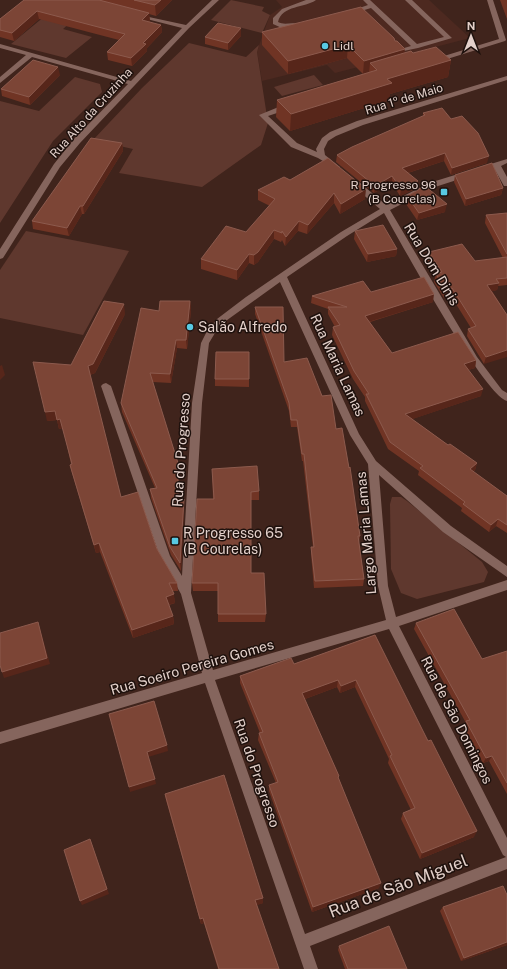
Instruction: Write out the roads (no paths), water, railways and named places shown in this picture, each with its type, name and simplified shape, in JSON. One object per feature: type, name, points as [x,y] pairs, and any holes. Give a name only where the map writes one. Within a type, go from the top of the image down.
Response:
[{"type":"street","name":"Rua Alto da Cruzinha","points":[[0,256],[57,166],[77,141],[186,27],[216,0]]},
{"type":"street","points":[[299,24],[285,27],[278,26],[275,23],[275,19],[278,15],[295,4],[312,0]]},
{"type":"street","points":[[366,0],[416,47]]},
{"type":"street","points":[[396,52],[449,38],[408,0]]},
{"type":"street","points":[[428,58],[444,58],[503,40],[490,0]]},
{"type":"street","points":[[343,14],[373,6]]},
{"type":"street","points":[[126,12],[186,27]]},
{"type":"street","points":[[0,46],[132,83]]},
{"type":"street","points":[[0,81],[30,55]]},
{"type":"street","name":"Rua 1º de Maio","points":[[321,156],[320,149],[325,140],[333,134],[360,123],[507,78]]},
{"type":"street","name":"Rua Dom Dinis","points":[[293,105],[263,115],[294,145],[321,156],[385,209],[474,359],[499,392],[507,398]]},
{"type":"street","name":"Rua do Progresso","points":[[311,969],[209,678],[186,593],[197,403],[205,343],[220,321],[282,276],[344,234],[385,209],[432,185],[507,161]]},
{"type":"street","points":[[496,164],[507,184]]},
{"type":"street","name":"Rua Maria Lamas","points":[[282,276],[355,434],[373,464]]},
{"type":"street","points":[[106,386],[165,557],[186,593]]},
{"type":"street","name":"Largo Maria Lamas","points":[[373,464],[447,529],[507,572]]},
{"type":"street","name":"Largo Maria Lamas","points":[[373,464],[383,586],[392,623]]},
{"type":"street","points":[[392,623],[507,585]]},
{"type":"street","name":"Rua Soeiro Pereira Gomes","points":[[0,738],[209,678],[392,623]]},
{"type":"street","name":"Rua de São Domingos","points":[[392,623],[507,851]]},
{"type":"street","name":"Rua de São Miguel","points":[[302,942],[507,863]]},
{"type":"place","name":"Lidl","points":[[325,46]]},
{"type":"place","name":"R Progresso 96 (B Courelas)","points":[[444,192]]},
{"type":"place","name":"Salão Alfredo","points":[[190,327]]},
{"type":"place","name":"R Progresso 65 (B Courelas)","points":[[175,541]]}]
